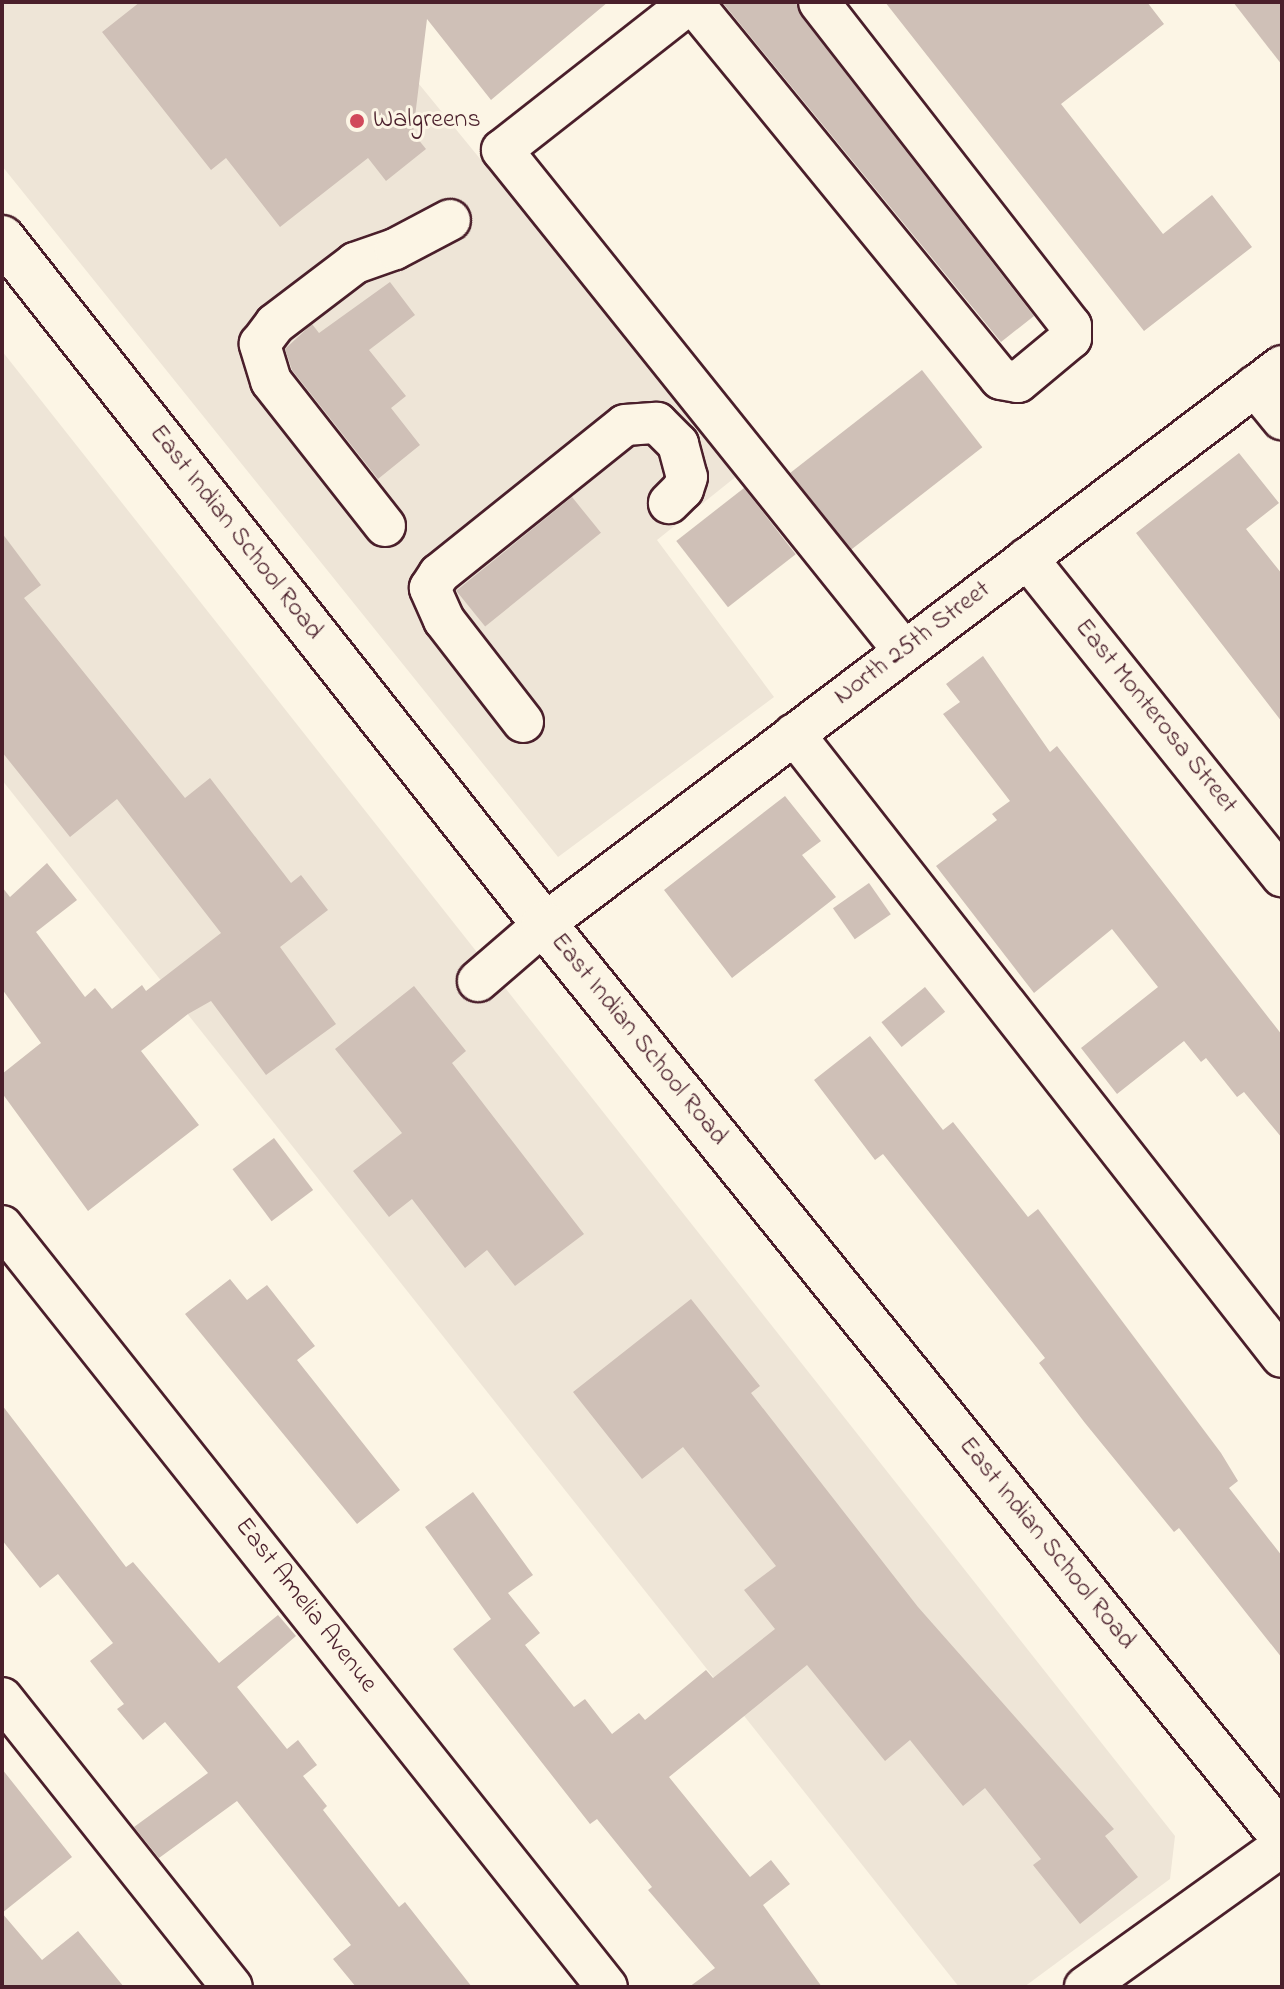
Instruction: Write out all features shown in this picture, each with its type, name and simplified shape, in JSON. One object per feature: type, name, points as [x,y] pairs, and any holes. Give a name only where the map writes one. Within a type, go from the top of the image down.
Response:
[{"type":"main road","name":"East Indian School Road","points":[[2,238],[544,924],[1282,1836]]},
{"type":"street","points":[[819,2],[1071,326],[1071,338],[1018,382],[1001,379],[691,2],[502,150],[904,651]]},
{"type":"street","points":[[385,526],[271,381],[260,344],[275,324],[318,287],[355,263],[395,249],[450,220]]},
{"type":"street","points":[[1269,376],[1282,419]]},
{"type":"street","name":"North 25th Street","points":[[478,981],[544,924],[1269,376]]},
{"type":"street","points":[[523,722],[432,603],[430,588],[439,574],[625,425],[657,423],[678,444],[687,477],[683,489],[669,503]]},
{"type":"street","name":"East Monterosa Street","points":[[1027,558],[1282,876]]},
{"type":"street","points":[[794,734],[1282,1357]]},
{"type":"street","name":"East Amelia Avenue","points":[[2,1226],[607,1987]]},
{"type":"street","points":[[2,1698],[232,1987]]},
{"type":"street","points":[[1085,1987],[1282,1846]]},
{"type":"shaded area","points":[[2,2],[352,2],[738,475],[657,540],[774,697],[558,857],[2,166]]},
{"type":"shaded area","points":[[2,351],[1175,1836],[1170,1879],[1024,1987],[959,1987],[2,780]]},
{"type":"building","name":"Walgreens","points":[[140,2],[608,2],[491,100],[427,19],[413,133],[426,149],[386,181],[368,158],[280,227],[226,158],[211,170],[102,32]]},
{"type":"building","points":[[722,2],[796,2],[801,16],[1034,316],[1001,342]]},
{"type":"building","points":[[885,2],[1147,2],[1164,24],[1061,104],[1163,234],[1212,195],[1252,247],[1144,331]]},
{"type":"building","points":[[1233,2],[1282,2],[1282,65]]},
{"type":"building","points":[[390,282],[415,315],[369,350],[406,396],[391,408],[420,445],[378,479],[292,370],[285,349],[312,324],[319,333]]},
{"type":"building","points":[[922,370],[982,447],[851,550],[790,473]]},
{"type":"building","points":[[1239,453],[1279,503],[1246,529],[1282,574],[1282,722],[1136,533]]},
{"type":"building","points":[[744,488],[796,554],[728,607],[676,541]]},
{"type":"building","points":[[572,497],[601,533],[485,627],[456,591]]},
{"type":"building","points":[[2,533],[41,585],[24,598],[185,798],[210,778],[291,883],[301,875],[328,910],[280,947],[336,1024],[266,1075],[211,1001],[188,1014],[141,1051],[199,1125],[88,1211],[2,1093],[2,1074],[41,1043],[2,989],[2,887],[10,897],[47,863],[77,900],[36,932],[85,997],[95,988],[112,1009],[142,985],[146,991],[221,933],[117,799],[70,837],[2,752]]},
{"type":"building","points":[[983,656],[1050,752],[1057,746],[1282,1035],[1282,1138],[1244,1092],[1237,1097],[1206,1058],[1201,1062],[1184,1041],[1117,1094],[1081,1048],[1158,987],[1112,929],[1034,993],[936,866],[997,820],[992,814],[1010,801],[943,714],[960,702],[946,684]]},
{"type":"building","points":[[785,796],[821,841],[802,855],[836,897],[732,978],[664,890]]},
{"type":"building","points":[[869,883],[891,914],[855,939],[833,908]]},
{"type":"building","points":[[414,986],[466,1051],[452,1063],[584,1234],[515,1286],[487,1250],[465,1268],[412,1199],[389,1217],[353,1171],[402,1133],[335,1049]]},
{"type":"building","points":[[925,987],[945,1012],[902,1047],[881,1022]]},
{"type":"building","points":[[870,1036],[943,1130],[953,1122],[1028,1217],[1038,1209],[1221,1453],[1238,1481],[1229,1488],[1282,1556],[1282,1658],[1179,1528],[1174,1532],[1085,1423],[1039,1363],[1045,1358],[883,1154],[875,1160],[814,1080]]},
{"type":"building","points":[[274,1138],[313,1190],[272,1221],[232,1169]]},
{"type":"building","points":[[230,1279],[247,1300],[267,1285],[315,1346],[297,1360],[400,1490],[357,1524],[185,1314]]},
{"type":"building","points":[[691,1299],[760,1386],[751,1393],[918,1607],[1114,1829],[1105,1836],[1138,1877],[1080,1924],[1033,1865],[1041,1859],[985,1788],[963,1806],[910,1740],[885,1761],[807,1665],[669,1777],[750,1877],[771,1860],[790,1884],[763,1905],[822,1987],[689,1987],[715,1968],[648,1890],[652,1887],[597,1819],[590,1824],[453,1649],[491,1619],[425,1527],[473,1492],[533,1575],[508,1593],[540,1633],[525,1645],[574,1707],[585,1699],[612,1734],[639,1713],[645,1720],[706,1670],[713,1678],[775,1629],[744,1590],[776,1566],[683,1447],[642,1479],[573,1392]]},
{"type":"building","points":[[2,1405],[126,1567],[133,1562],[219,1663],[278,1615],[296,1636],[237,1687],[287,1749],[298,1740],[317,1765],[303,1776],[327,1806],[323,1810],[399,1907],[405,1902],[472,1987],[356,1987],[333,1959],[351,1945],[237,1801],[159,1858],[134,1827],[208,1773],[165,1722],[143,1740],[117,1709],[124,1704],[90,1661],[113,1643],[58,1574],[40,1588],[2,1540]]},
{"type":"building","points":[[2,1769],[72,1857],[2,1913]]},
{"type":"building","points":[[2,1913],[42,1960],[78,1931],[124,1987],[2,1987]]},
{"type":"place","name":"Walgreens","points":[[357,121]]}]
